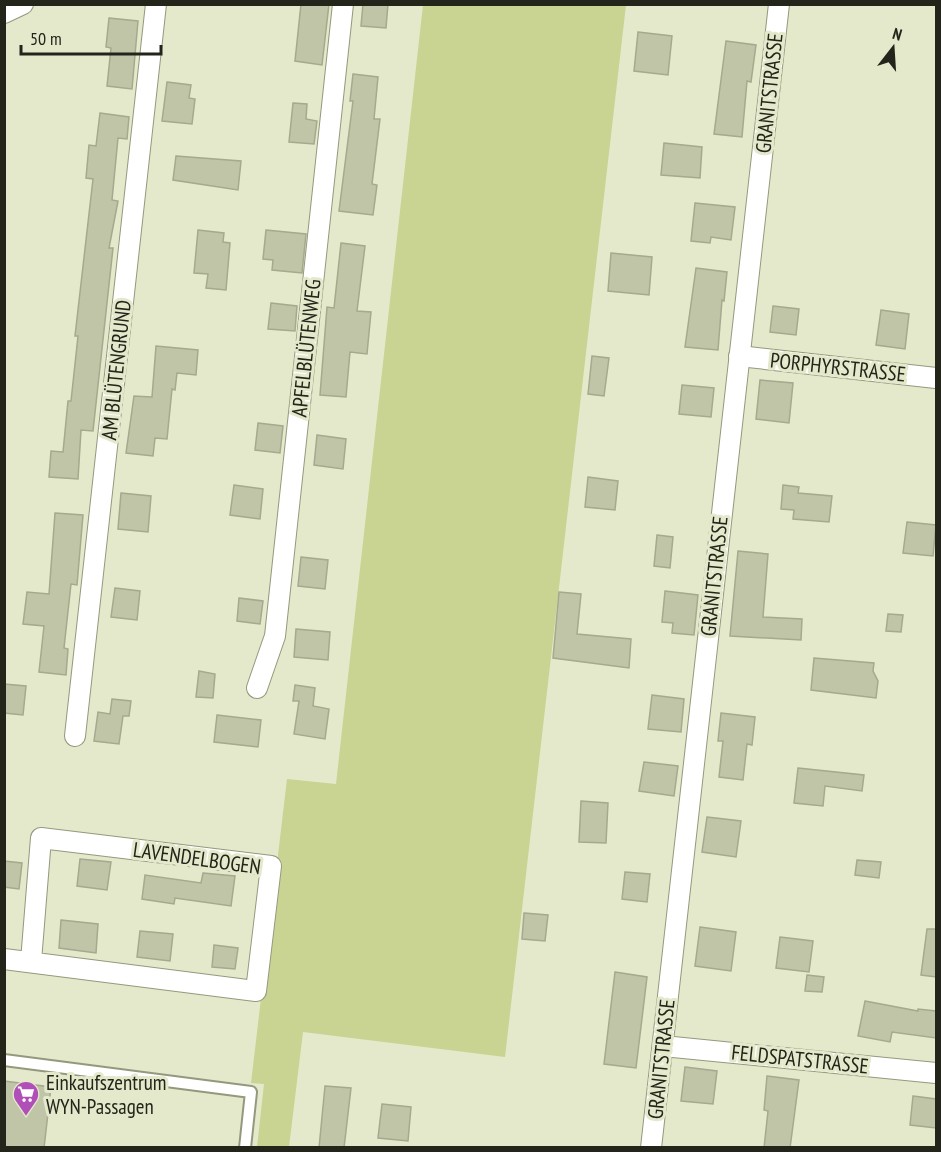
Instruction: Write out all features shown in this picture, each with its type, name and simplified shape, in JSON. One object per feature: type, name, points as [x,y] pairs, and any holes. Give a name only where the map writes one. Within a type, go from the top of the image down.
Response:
[{"type":"street","points":[[4,13],[23,4]]},
{"type":"street","name":"AM BLÜTENGRUND","points":[[75,735],[156,4]]},
{"type":"street","name":"APFELBLÜTENWEG","points":[[257,688],[275,636],[343,4]]},
{"type":"street","name":"GRANITSTRASSE","points":[[651,1148],[778,4]]},
{"type":"street","name":"PORPHYRSTRASSE","points":[[739,356],[936,378]]},
{"type":"street","name":"LAVENDELBOGEN","points":[[4,959],[256,991],[271,866],[41,838],[32,961]]},
{"type":"street","name":"FELDSPATSTRASSE","points":[[663,1046],[936,1073]]},
{"type":"lane","points":[[4,1060],[251,1092],[245,1148]]},
{"type":"green space","points":[[423,5],[626,5],[505,1057],[303,1032],[289,1147],[257,1147],[264,1084],[251,1083],[287,779],[336,784]]},
{"type":"building","points":[[301,4],[329,4],[322,65],[295,61]]},
{"type":"building","points":[[363,4],[388,4],[386,28],[361,26]]},
{"type":"building","points":[[109,18],[138,21],[132,89],[107,86],[111,48],[106,47]]},
{"type":"building","points":[[638,32],[672,36],[668,75],[634,71]]},
{"type":"building","points":[[726,41],[756,45],[751,82],[747,81],[742,137],[714,134]]},
{"type":"building","points":[[353,74],[378,77],[374,119],[380,119],[372,184],[377,185],[373,215],[339,211],[353,101],[350,101]]},
{"type":"building","points":[[167,82],[191,85],[189,98],[195,99],[192,124],[162,121]]},
{"type":"building","points":[[293,103],[307,104],[306,119],[317,121],[314,144],[289,142]]},
{"type":"building","points":[[100,113],[129,117],[127,139],[118,138],[112,200],[118,201],[109,248],[113,248],[93,431],[81,430],[78,479],[49,477],[51,451],[63,452],[68,401],[71,401],[78,336],[75,336],[93,179],[86,178],[89,145],[96,146]]},
{"type":"building","points":[[664,143],[702,147],[700,178],[661,175]]},
{"type":"building","points":[[176,156],[241,161],[238,190],[173,180]]},
{"type":"building","points":[[695,203],[735,207],[731,240],[711,237],[710,243],[691,241]]},
{"type":"building","points":[[198,230],[224,233],[223,242],[230,243],[226,290],[206,288],[208,274],[194,273]]},
{"type":"building","points":[[266,230],[306,234],[302,273],[272,270],[273,260],[263,259]]},
{"type":"building","points":[[341,243],[365,246],[357,311],[371,312],[367,354],[350,352],[346,397],[320,395],[327,307],[334,308]]},
{"type":"building","points":[[611,253],[652,257],[649,295],[608,291]]},
{"type":"building","points":[[696,268],[727,272],[718,350],[685,347]]},
{"type":"building","points":[[271,303],[297,306],[295,331],[268,329]]},
{"type":"building","points":[[773,306],[799,309],[796,335],[770,332]]},
{"type":"building","points":[[881,310],[909,314],[905,349],[876,345]]},
{"type":"building","points":[[156,346],[198,350],[196,375],[177,373],[175,390],[172,389],[167,439],[155,438],[153,456],[126,453],[134,396],[152,397]]},
{"type":"building","points":[[592,356],[609,358],[604,396],[588,394]]},
{"type":"building","points":[[760,380],[793,383],[789,423],[756,419]]},
{"type":"building","points":[[682,385],[714,388],[711,417],[679,414]]},
{"type":"building","points":[[258,423],[283,426],[280,453],[255,450]]},
{"type":"building","points":[[317,435],[346,439],[343,469],[314,465]]},
{"type":"building","points":[[588,477],[618,481],[615,510],[585,507]]},
{"type":"building","points":[[234,485],[263,489],[260,519],[230,515]]},
{"type":"building","points":[[783,485],[799,487],[798,493],[832,496],[829,522],[793,519],[794,510],[781,509]]},
{"type":"building","points":[[121,493],[151,496],[148,532],[118,529]]},
{"type":"building","points":[[55,513],[83,515],[77,585],[71,584],[64,648],[68,649],[66,675],[39,672],[44,626],[23,624],[27,592],[49,594]]},
{"type":"building","points":[[907,522],[936,525],[933,556],[903,553]]},
{"type":"building","points":[[657,535],[673,537],[670,568],[654,566]]},
{"type":"building","points":[[738,551],[768,554],[763,617],[802,619],[801,640],[730,636]]},
{"type":"building","points":[[301,557],[328,560],[325,589],[298,586]]},
{"type":"building","points":[[115,588],[140,591],[137,620],[111,617]]},
{"type":"building","points":[[665,591],[698,595],[694,635],[672,633],[673,623],[662,622]]},
{"type":"building","points":[[559,592],[581,594],[577,634],[631,639],[629,668],[553,658]]},
{"type":"building","points":[[239,598],[263,601],[260,624],[237,621]]},
{"type":"building","points":[[888,614],[903,615],[901,632],[886,631]]},
{"type":"building","points":[[296,629],[330,632],[328,660],[294,657]]},
{"type":"building","points":[[814,658],[874,663],[873,671],[878,681],[876,698],[811,690]]},
{"type":"building","points":[[199,671],[215,674],[213,698],[196,697]]},
{"type":"building","points":[[4,684],[26,686],[23,715],[4,713]]},
{"type":"building","points":[[295,685],[315,688],[313,706],[329,709],[325,739],[294,734],[299,701],[293,701]]},
{"type":"building","points":[[652,695],[684,699],[681,732],[648,729]]},
{"type":"building","points":[[112,699],[131,701],[129,716],[123,716],[119,744],[94,741],[98,712],[110,714]]},
{"type":"building","points":[[721,713],[755,717],[752,745],[747,744],[743,780],[719,777],[723,741],[718,741]]},
{"type":"building","points":[[217,715],[261,720],[258,747],[214,742]]},
{"type":"building","points":[[644,762],[678,766],[674,796],[639,791]]},
{"type":"building","points":[[798,768],[864,775],[862,791],[825,786],[823,806],[794,803]]},
{"type":"building","points":[[581,801],[608,803],[606,843],[579,842]]},
{"type":"building","points":[[707,817],[741,821],[736,857],[702,852]]},
{"type":"building","points":[[80,859],[111,862],[107,890],[77,886]]},
{"type":"building","points":[[857,860],[881,862],[879,878],[855,875]]},
{"type":"building","points":[[4,861],[22,863],[19,889],[4,887]]},
{"type":"building","points":[[625,872],[650,874],[647,902],[622,899]]},
{"type":"building","points":[[203,873],[235,876],[231,906],[175,898],[174,904],[142,899],[145,875],[201,883]]},
{"type":"building","points":[[524,913],[548,915],[545,941],[522,939]]},
{"type":"building","points":[[61,920],[98,924],[96,953],[59,948]]},
{"type":"building","points":[[700,927],[736,932],[731,971],[695,966]]},
{"type":"building","points":[[927,929],[936,929],[936,977],[921,975]]},
{"type":"building","points":[[140,931],[173,934],[170,961],[137,957]]},
{"type":"building","points":[[780,937],[813,941],[809,972],[776,968]]},
{"type":"building","points":[[214,945],[238,948],[235,969],[212,967]]},
{"type":"building","points":[[615,972],[647,977],[636,1068],[604,1064]]},
{"type":"building","points":[[807,975],[824,977],[822,992],[805,991]]},
{"type":"building","points":[[865,1001],[918,1011],[918,1009],[936,1011],[936,1038],[892,1032],[890,1042],[858,1036]]},
{"type":"building","points":[[685,1067],[717,1071],[713,1104],[681,1101]]},
{"type":"building","points":[[767,1076],[799,1080],[790,1148],[764,1148],[768,1111],[764,1110]]},
{"type":"building","name":"Einkaufszentrum WYN-Passagen","points":[[4,1081],[51,1087],[44,1148],[4,1148]]},
{"type":"building","points":[[325,1086],[351,1088],[344,1148],[319,1148]]},
{"type":"building","points":[[913,1096],[936,1099],[936,1128],[910,1125]]},
{"type":"building","points":[[382,1104],[411,1107],[408,1141],[378,1138]]},
{"type":"place","name":"Einkaufszentrum WYN-Passagen","points":[[26,1117]]}]
